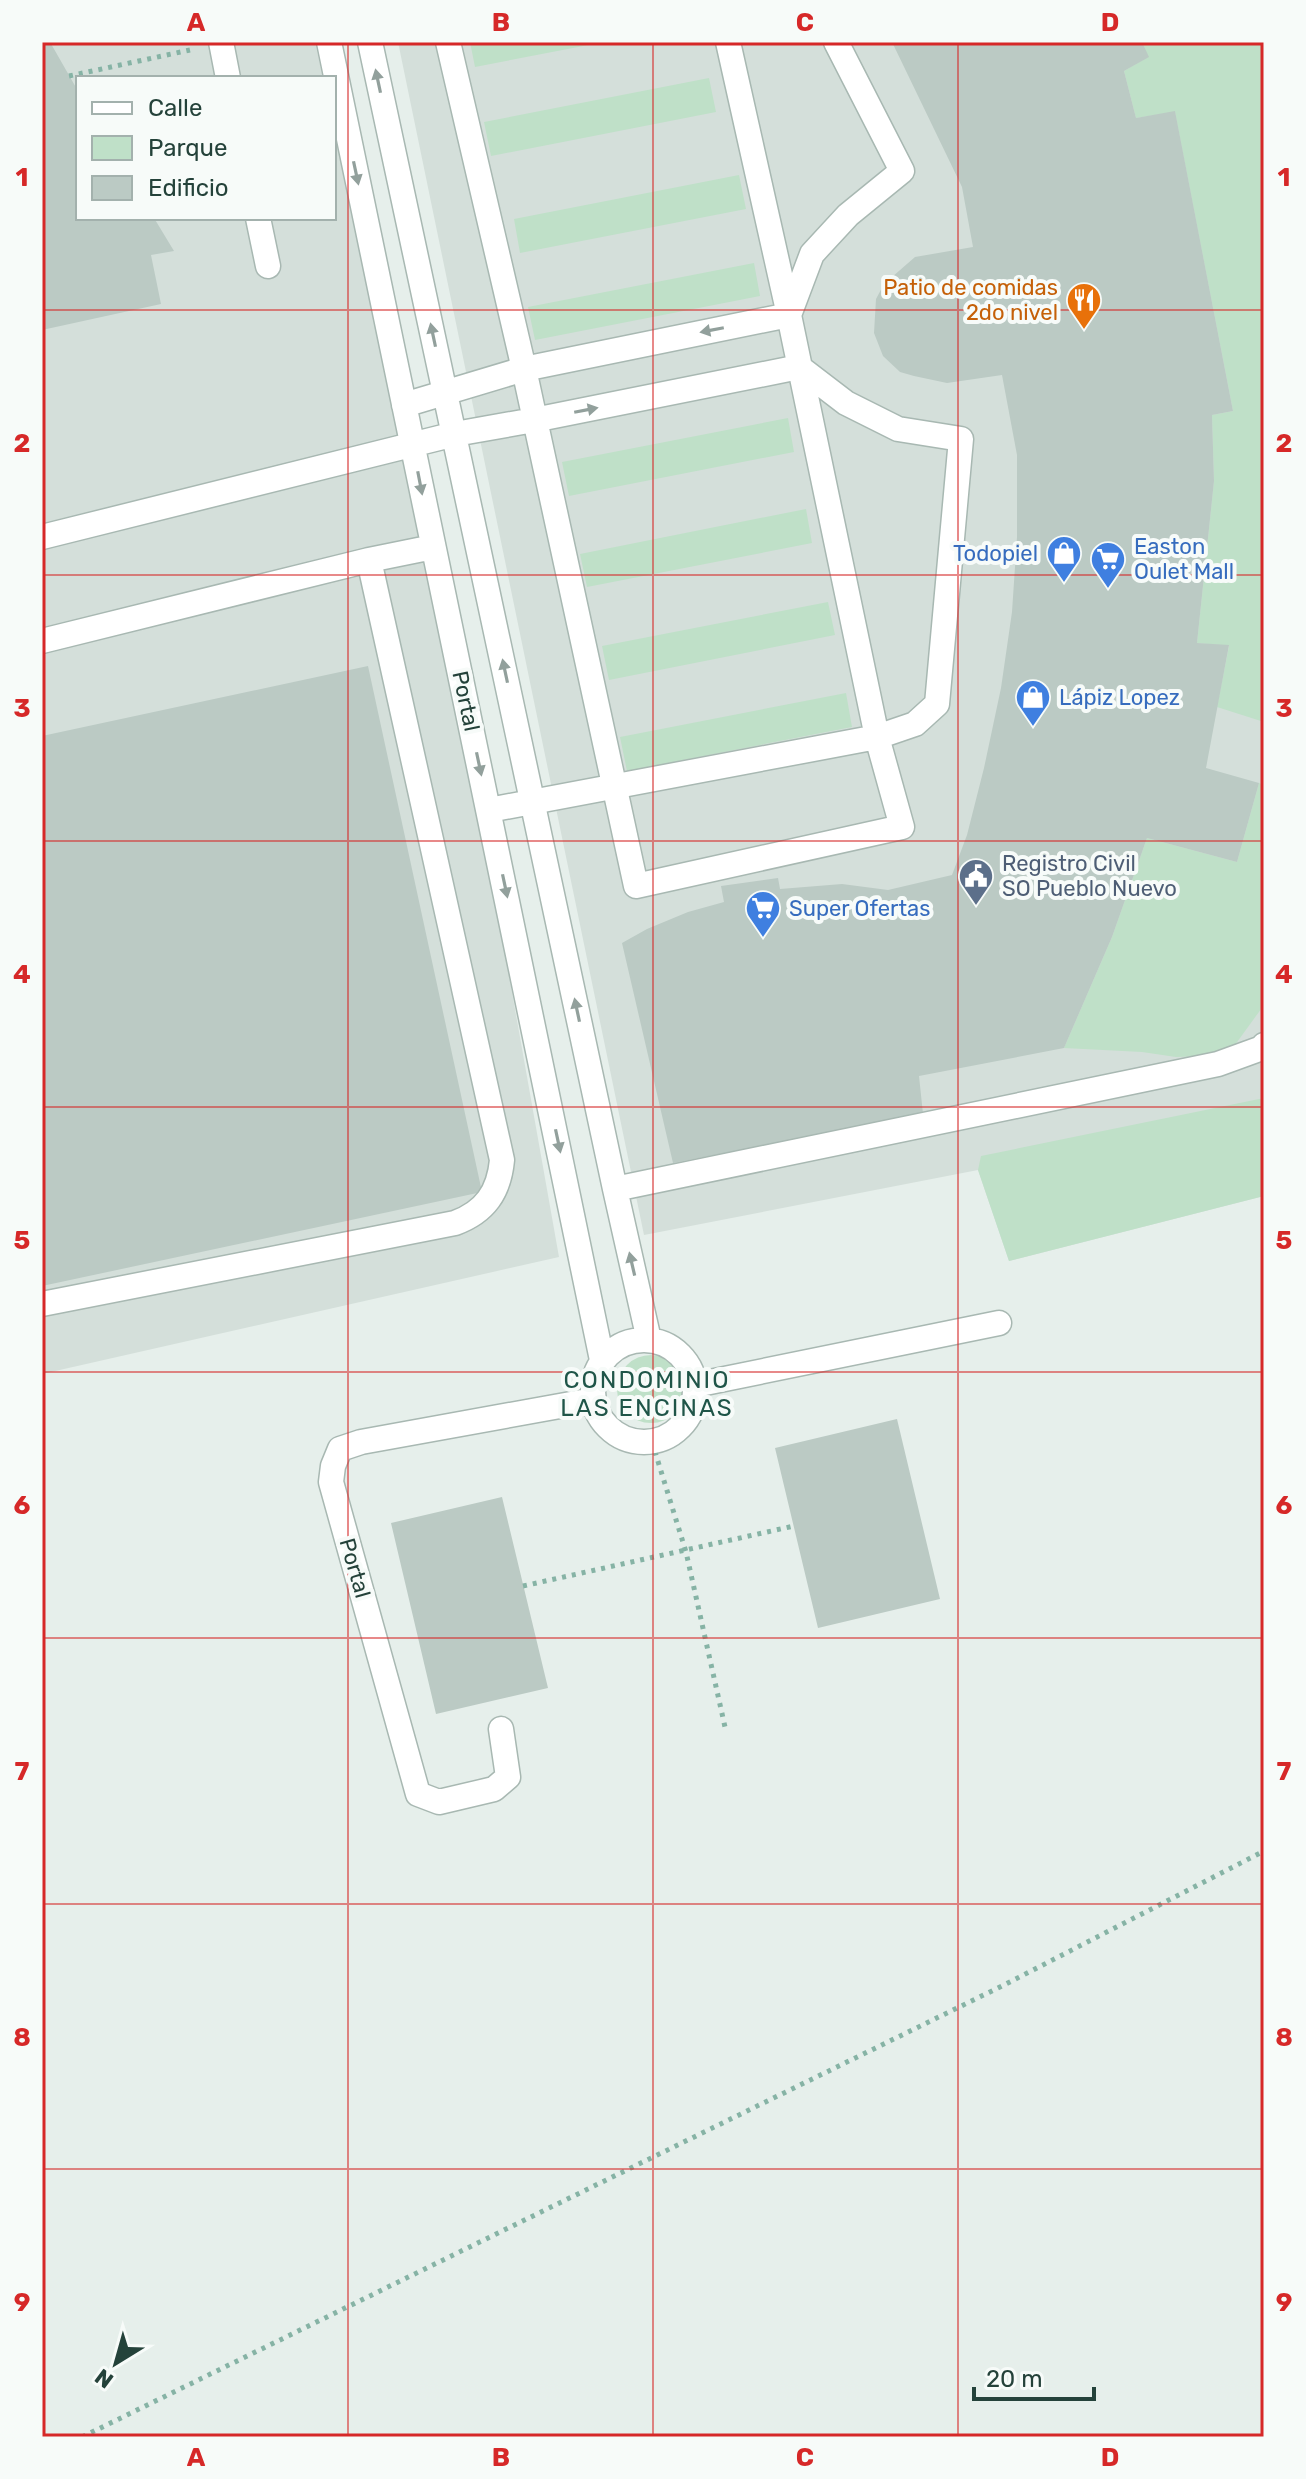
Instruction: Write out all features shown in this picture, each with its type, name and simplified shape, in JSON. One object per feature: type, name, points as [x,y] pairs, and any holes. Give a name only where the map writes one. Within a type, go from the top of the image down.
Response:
[{"type":"street","name":"Portal","points":[[329,42],[602,1360],[593,1379],[593,1400],[361,1442],[340,1449],[331,1482],[418,1794],[439,1802],[494,1789],[508,1777],[501,1729]]},
{"type":"street","name":"Portal","points":[[370,42],[649,1340]]},
{"type":"street","points":[[448,42],[524,369],[636,886],[902,827],[877,737],[789,315],[728,42]]},
{"type":"street","points":[[789,315],[812,254],[848,215],[902,171],[836,42]]},
{"type":"street","points":[[221,43],[228,76]]},
{"type":"street","points":[[258,220],[268,266]]},
{"type":"street","points":[[404,405],[524,369],[789,315]]},
{"type":"street","points":[[42,537],[455,434],[799,367],[846,403],[898,429],[961,439],[937,704],[915,724],[877,737],[489,810]]},
{"type":"street","points":[[42,641],[433,547]]},
{"type":"street","points":[[42,1304],[455,1223],[479,1212],[496,1190],[502,1160],[369,560]]},
{"type":"street","points":[[615,1189],[1218,1064],[1264,1045]]},
{"type":"street","points":[[695,1385],[999,1323]]},
{"type":"street","points":[[593,1400],[598,1415],[608,1428],[620,1437],[636,1442],[652,1442],[680,1429],[694,1401],[692,1372],[676,1351],[665,1344],[639,1339],[619,1346],[602,1360]]},
{"type":"path","points":[[69,76],[221,43]]},
{"type":"path","points":[[652,1442],[686,1552],[725,1727]]},
{"type":"path","points":[[523,1586],[794,1526]]},
{"type":"path","points":[[82,2437],[1002,1986],[1264,1851]]},
{"type":"shaded area","points":[[42,42],[315,42],[323,76],[76,76],[76,220],[336,220],[336,139],[416,513],[433,547],[559,1257],[42,1374]]},
{"type":"shaded area","points":[[398,42],[1264,42],[1264,1196],[1009,1261],[978,1170],[644,1235]]},
{"type":"green space","points":[[470,42],[604,42],[475,67]]},
{"type":"green space","points":[[1142,42],[1263,42],[1264,45],[1264,722],[1217,707],[1229,646],[1197,643],[1214,481],[1212,415],[1233,411],[1175,112],[1136,118],[1124,71],[1148,57]]},
{"type":"green space","points":[[709,78],[716,112],[491,156],[484,122]]},
{"type":"green space","points":[[739,175],[746,209],[520,253],[514,219]]},
{"type":"green space","points":[[754,263],[760,296],[535,340],[528,307]]},
{"type":"green space","points":[[788,418],[794,452],[569,496],[562,462]]},
{"type":"green space","points":[[806,509],[812,543],[587,587],[580,554]]},
{"type":"green space","points":[[828,602],[835,635],[609,680],[602,646]]},
{"type":"green space","points":[[846,693],[852,727],[627,771],[620,737]]},
{"type":"green space","points":[[1259,783],[1264,785],[1264,1005],[1232,1049],[1207,1056],[1176,1057],[1064,1048],[1112,937],[1147,838],[1237,862]]},
{"type":"green space","points":[[1264,1098],[1264,1196],[1009,1261],[978,1170],[981,1156]]},
{"type":"green space","points":[[658,1355],[679,1370],[685,1389],[683,1402],[675,1413],[658,1423],[644,1423],[627,1413],[619,1402],[617,1382],[627,1365],[638,1357]]},
{"type":"building","points":[[42,42],[50,42],[76,88],[76,220],[155,220],[174,251],[151,255],[161,304],[42,330]]},
{"type":"building","name":"Easton Oulet Mall","points":[[892,42],[1142,42],[1149,57],[1124,71],[1136,118],[1175,111],[1233,411],[1212,415],[1214,481],[1197,643],[1229,645],[1206,768],[1259,783],[1237,862],[1147,838],[1112,937],[1064,1048],[919,1076],[923,1114],[673,1163],[622,943],[688,912],[724,902],[721,886],[778,878],[780,889],[842,884],[888,890],[952,875],[967,835],[1001,688],[1012,612],[1017,537],[1017,455],[1002,375],[947,383],[900,372],[883,356],[874,333],[876,299],[884,284],[915,257],[973,247],[962,187]]},
{"type":"building","points":[[368,666],[482,1192],[42,1286],[42,736]]},
{"type":"building","points":[[897,1419],[940,1599],[818,1628],[775,1448]]},
{"type":"building","points":[[502,1497],[548,1688],[436,1714],[391,1523]]},
{"type":"place","name":"Patio de comidas 2do nivel","points":[[1084,331]]},
{"type":"place","name":"Todopiel","points":[[1064,584]]},
{"type":"place","name":"Easton Oulet Mall","points":[[1108,590]]},
{"type":"place","name":"Lápiz Lopez","points":[[1033,728]]},
{"type":"place","name":"Registro Civil SO Pueblo Nuevo","points":[[976,907]]},
{"type":"place","name":"Super Ofertas","points":[[763,939]]},
{"type":"district","name":"CONDOMINIO LAS ENCINAS","points":[[647,1394]]}]
